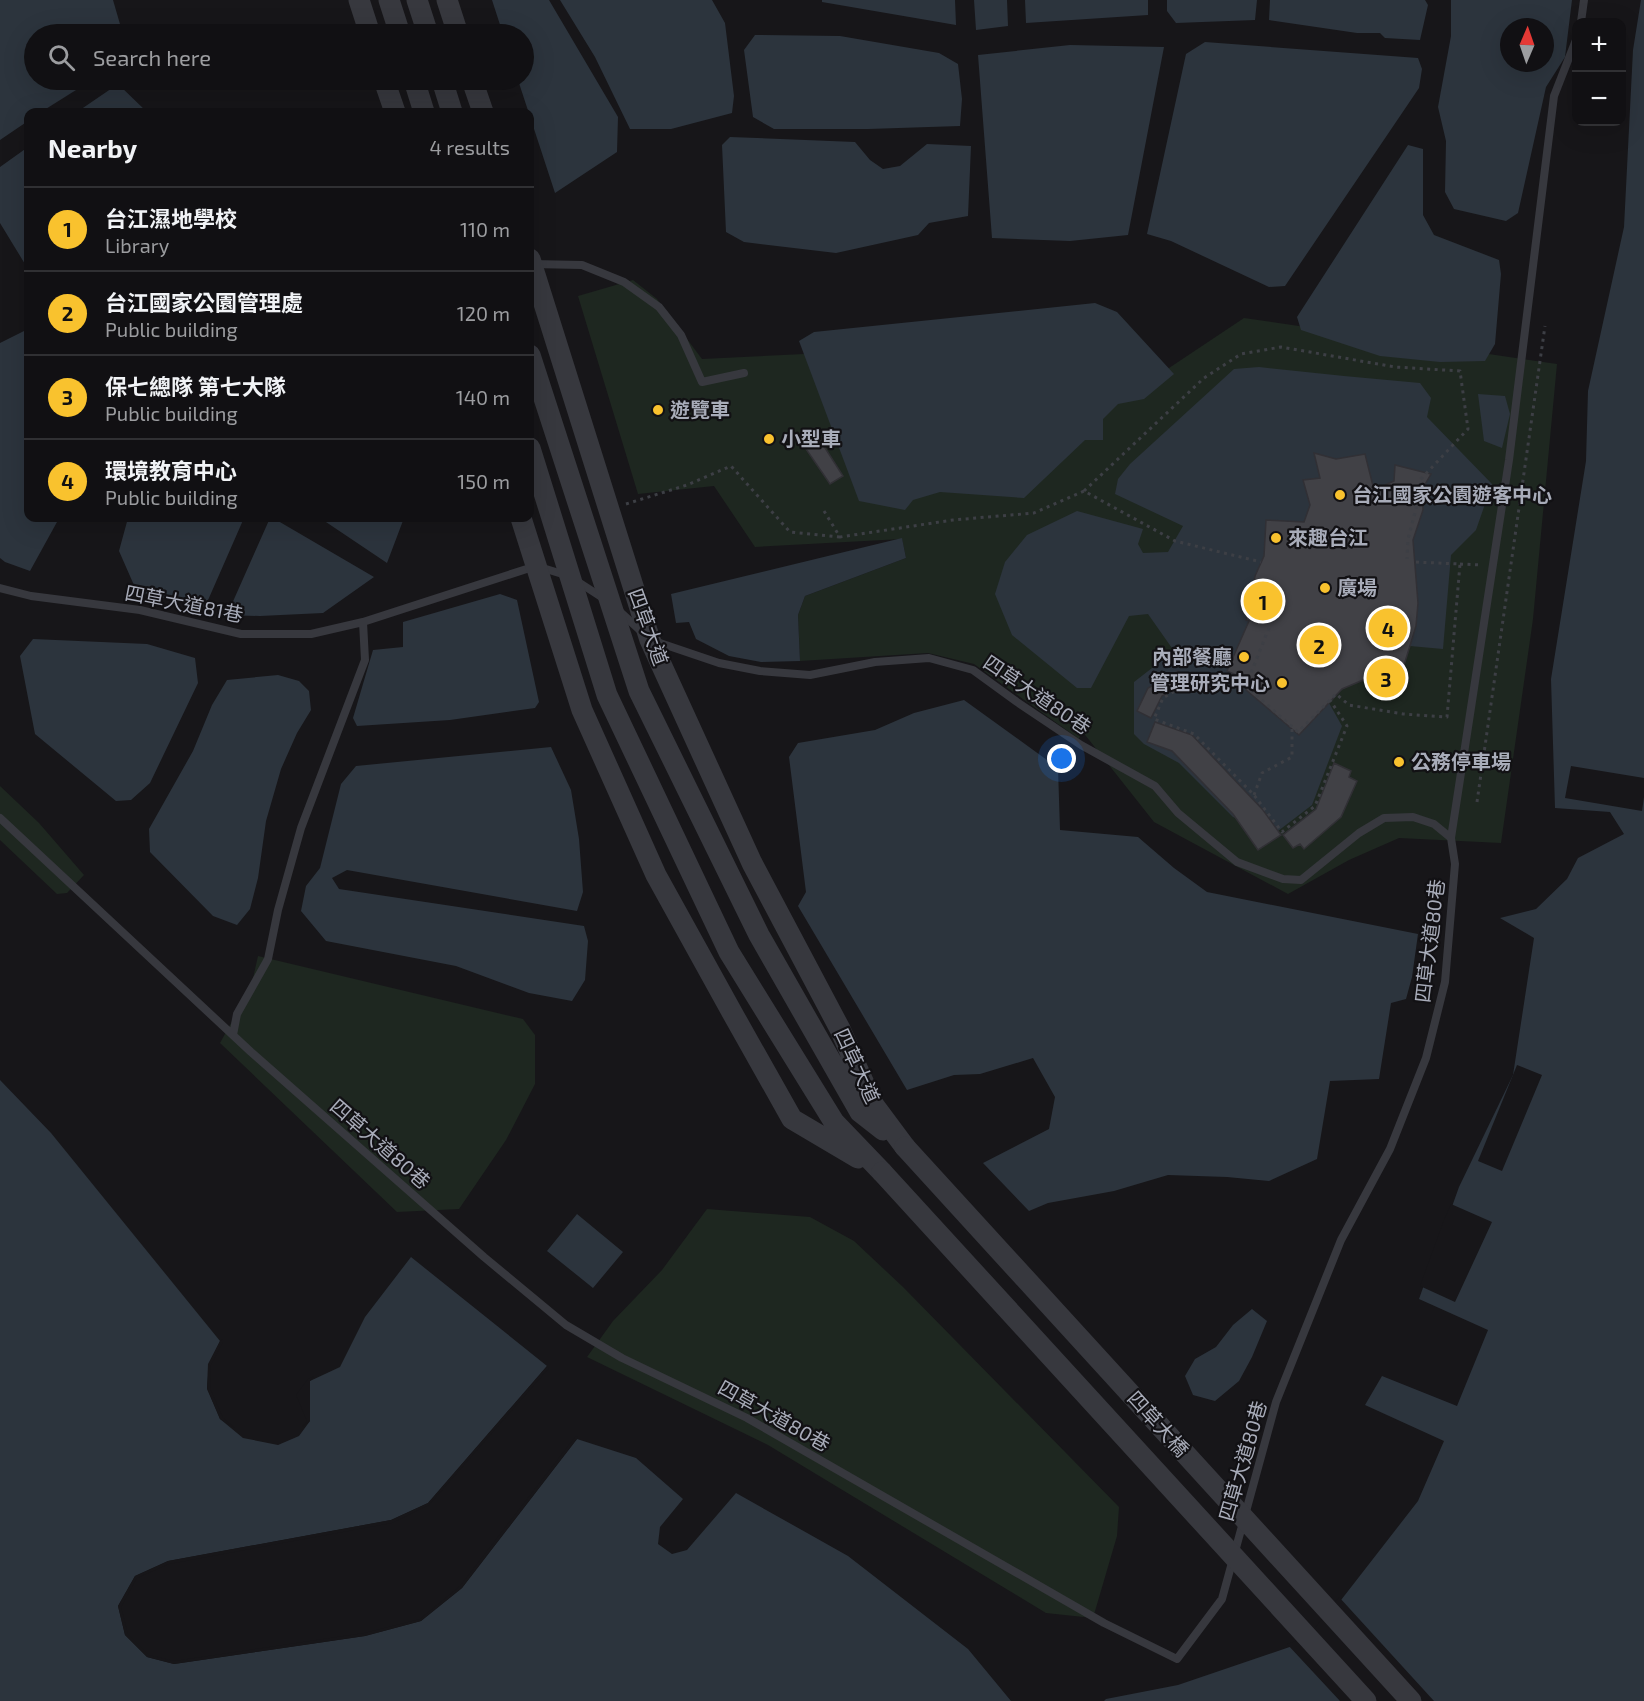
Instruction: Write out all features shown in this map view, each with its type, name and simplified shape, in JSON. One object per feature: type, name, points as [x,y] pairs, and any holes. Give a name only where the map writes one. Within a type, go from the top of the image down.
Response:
[{"type":"street","points":[[359,0],[367,24]]},
{"type":"street","points":[[389,0],[397,24]]},
{"type":"street","points":[[417,0],[425,24]]},
{"type":"street","points":[[447,0],[455,24]]},
{"type":"street","points":[[387,90],[394,108]]},
{"type":"street","points":[[417,90],[423,108]]},
{"type":"street","points":[[445,90],[451,108]]},
{"type":"street","points":[[475,90],[482,108]]},
{"type":"street","name":"四草大道","points":[[534,275],[650,640],[752,863],[840,1029],[873,1104],[905,1147]]},
{"type":"street","name":"四草大道","points":[[534,367],[639,691],[759,935],[860,1112],[905,1147]]},
{"type":"street","points":[[534,461],[607,695],[729,952],[834,1122],[882,1172]]},
{"type":"street","points":[[522,522],[582,710],[656,875],[739,1026],[792,1119],[882,1172]]},
{"type":"street","name":"四草大橋","points":[[905,1147],[1411,1701]]},
{"type":"street","name":"四草大橋","points":[[882,1172],[1366,1701]]},
{"type":"lane","points":[[1582,18],[1584,0]]},
{"type":"lane","points":[[1451,838],[1509,460],[1554,96],[1572,50]]},
{"type":"lane","points":[[534,262],[582,265],[633,288],[659,307],[681,335],[702,382],[744,374]]},
{"type":"lane","name":"四草大道80巷","points":[[0,818],[233,1035],[475,1249],[566,1325],[622,1358],[747,1418],[1104,1623],[1177,1659],[1222,1599],[1276,1402],[1341,1239],[1390,1149],[1426,1058],[1445,982],[1455,864],[1451,838],[1434,824],[1413,817],[1384,818],[1359,832],[1301,880],[1283,879],[1237,862],[1178,813],[1155,786],[1081,745],[973,670],[928,658],[875,662],[810,675],[760,671],[719,663],[650,640],[611,604],[569,576],[536,567]]},
{"type":"lane","name":"四草大道81巷","points":[[0,588],[31,596],[140,610],[241,634],[310,634],[363,622],[536,567]]},
{"type":"lane","points":[[233,1035],[237,1014],[268,959],[278,910],[301,828],[365,660],[363,622]]},
{"type":"path","points":[[1477,802],[1545,326]]},
{"type":"path","points":[[625,505],[687,485],[731,466],[790,531],[840,537],[953,520],[1034,513],[1084,491],[1204,378],[1241,354],[1281,347],[1395,367],[1460,371],[1468,429],[1420,480],[1416,509],[1408,539],[1407,559]]},
{"type":"path","points":[[1084,491],[1175,541],[1261,562]]},
{"type":"path","points":[[824,511],[840,537]]},
{"type":"path","points":[[1269,628],[1247,682],[1249,689],[1298,732],[1336,694],[1349,705],[1403,714],[1447,717],[1460,564],[1414,562]]},
{"type":"path","points":[[1247,682],[1194,680],[1163,698],[1154,719],[1194,734],[1254,795],[1282,832],[1315,806],[1347,726],[1330,700]]},
{"type":"path","points":[[1254,795],[1262,773],[1292,757],[1292,726]]},
{"type":"shaded area","points":[[0,0],[113,0],[120,24],[24,24],[24,90],[76,90],[47,108],[24,108],[24,124],[0,140]]},
{"type":"shaded area","points":[[492,0],[549,0],[618,117],[617,152],[555,193],[534,129],[534,108],[527,108],[521,90],[534,90],[534,24],[500,24]]},
{"type":"shaded area","points":[[560,0],[712,0],[725,23],[734,96],[732,113],[671,129],[630,129],[595,57]]},
{"type":"shaded area","points":[[822,0],[955,0],[956,25],[822,2]]},
{"type":"shaded area","points":[[974,0],[1007,0],[1008,26],[976,30]]},
{"type":"shaded area","points":[[1025,0],[1148,0],[1148,15],[1026,23]]},
{"type":"shaded area","points":[[1167,0],[1257,0],[1255,20],[1176,23],[1167,11]]},
{"type":"shaded area","points":[[1270,0],[1425,0],[1428,5],[1420,40],[1385,38],[1380,33],[1357,33],[1269,20]]},
{"type":"shaded area","points":[[1451,0],[1572,0],[1565,57],[1546,87],[1518,213],[1506,221],[1454,209],[1445,192],[1446,141],[1438,107],[1451,36]]},
{"type":"shaded area","points":[[1641,0],[1644,0],[1644,1701],[1104,1701],[1178,1685],[1310,1640],[1418,1501],[1444,1441],[1365,1405],[1382,1376],[1457,1406],[1488,1330],[1419,1299],[1459,1187],[1513,1075],[1534,938],[1500,918],[1536,909],[1567,879],[1578,858],[1624,834],[1610,812],[1555,808],[1551,679],[1586,461],[1588,391],[1624,227],[1633,50]]},
{"type":"shaded area","points":[[755,35],[840,36],[939,53],[958,64],[962,99],[960,126],[774,129],[753,117],[744,50]]},
{"type":"shaded area","points":[[1205,42],[1418,58],[1422,69],[1419,88],[1285,286],[1269,287],[1171,241],[1147,234],[1186,54]]},
{"type":"shaded area","points":[[1070,45],[1164,47],[1128,235],[1070,241],[992,238],[978,55]]},
{"type":"shaded area","points":[[109,90],[124,90],[143,108],[83,108]]},
{"type":"shaded area","points":[[730,137],[855,142],[870,160],[883,169],[900,166],[927,144],[971,146],[968,216],[929,223],[918,235],[836,253],[744,242],[726,232],[722,145]]},
{"type":"shaded area","points":[[1408,145],[1423,149],[1423,215],[1434,235],[1499,260],[1501,274],[1495,344],[1485,361],[1440,362],[1380,356],[1301,330],[1297,317]]},
{"type":"shaded area","points":[[24,150],[24,262],[0,223],[0,167]]},
{"type":"shaded area","points":[[633,280],[657,299],[702,359],[992,345],[1160,374],[1244,318],[1557,364],[1533,619],[1501,843],[1399,838],[1349,860],[1288,894],[1154,822],[1082,731],[1079,739],[974,664],[928,653],[800,661],[798,615],[805,596],[906,558],[902,539],[755,547],[714,486],[638,494],[578,296]]},
{"type":"shaded area","points":[[1095,303],[1117,312],[1174,374],[1144,399],[1118,404],[1103,419],[1103,440],[1085,440],[1024,498],[940,492],[913,500],[905,510],[859,501],[799,341],[814,332]]},
{"type":"shaded area","points":[[24,331],[24,522],[57,522],[30,571],[0,558],[0,343]]},
{"type":"shaded area","points":[[1259,367],[1420,383],[1431,398],[1427,417],[1492,484],[1476,530],[1451,555],[1443,649],[1410,646],[1401,675],[1406,688],[1378,694],[1360,665],[1358,682],[1339,691],[1329,703],[1342,726],[1312,805],[1278,831],[1233,817],[1179,763],[1144,744],[1134,734],[1134,682],[1174,651],[1148,614],[1129,616],[1091,688],[1077,688],[1012,635],[995,594],[1005,562],[1027,535],[1077,511],[1143,529],[1138,544],[1143,553],[1168,552],[1183,526],[1115,494],[1118,479],[1130,464],[1234,369]]},
{"type":"shaded area","points":[[1478,394],[1505,396],[1510,414],[1502,448],[1484,441]]},
{"type":"shaded area","points":[[127,522],[242,522],[205,607],[137,592],[119,551]]},
{"type":"shaded area","points":[[268,522],[280,522],[374,577],[323,613],[227,615]]},
{"type":"shaded area","points":[[326,522],[402,522],[387,563]]},
{"type":"shaded area","points":[[902,538],[906,558],[805,596],[798,615],[800,661],[761,662],[729,656],[696,639],[689,622],[676,623],[671,594]]},
{"type":"shaded area","points":[[500,594],[517,600],[539,702],[535,708],[450,720],[357,726],[353,718],[373,650],[403,647],[403,622]]},
{"type":"shaded area","points":[[33,639],[147,644],[195,658],[198,683],[150,783],[131,800],[116,801],[35,734],[20,656]]},
{"type":"shaded area","points":[[278,675],[299,681],[309,691],[311,710],[297,733],[281,769],[266,821],[258,878],[250,909],[237,925],[213,916],[150,852],[149,829],[193,751],[212,705],[227,680]]},
{"type":"shaded area","points":[[964,700],[1058,768],[1060,830],[1138,837],[1174,868],[1207,892],[1418,934],[1412,977],[1406,999],[1391,1003],[1379,1079],[1330,1081],[1317,1159],[1269,1181],[1168,1175],[1114,1191],[1048,1203],[1029,1211],[983,1163],[1049,1129],[1055,1097],[1033,1058],[980,1074],[954,1075],[907,1090],[798,906],[806,892],[789,757],[798,743],[875,730],[914,713]]},
{"type":"shaded area","points":[[551,747],[571,790],[579,839],[583,892],[577,911],[347,870],[332,878],[339,889],[584,926],[588,941],[585,980],[572,1001],[529,993],[456,966],[326,941],[301,911],[306,886],[320,868],[341,784],[356,766]]},
{"type":"shaded area","points":[[0,786],[39,823],[84,875],[67,893],[57,894],[0,840]]},
{"type":"shaded area","points":[[258,956],[523,1019],[535,1035],[535,1084],[506,1140],[459,1209],[397,1212],[220,1043],[251,987]]},
{"type":"shaded area","points":[[0,1080],[51,1133],[220,1341],[209,1364],[207,1389],[220,1419],[243,1438],[278,1445],[299,1436],[310,1421],[299,1396],[310,1381],[340,1367],[365,1317],[411,1257],[547,1366],[428,1503],[391,1520],[168,1561],[135,1576],[118,1606],[125,1635],[147,1657],[174,1664],[365,1636],[421,1621],[462,1588],[577,1439],[636,1458],[683,1499],[660,1527],[658,1544],[672,1554],[687,1550],[736,1493],[848,1556],[968,1649],[1011,1701],[0,1701]]},
{"type":"shaded area","points":[[707,1209],[810,1217],[854,1241],[903,1287],[1119,1507],[1117,1536],[1093,1618],[1046,1613],[768,1445],[587,1357],[613,1321],[662,1270]]},
{"type":"shaded area","points":[[577,1214],[623,1252],[593,1288],[547,1251]]},
{"type":"shaded area","points":[[1252,1309],[1267,1321],[1239,1381],[1215,1401],[1193,1395],[1185,1376],[1195,1359],[1216,1347],[1233,1325]]},
{"type":"pier","points":[[1571,766],[1644,778],[1642,811],[1565,798]]},
{"type":"pier","points":[[1517,1065],[1542,1075],[1502,1171],[1478,1161]]},
{"type":"pier","points":[[1451,1204],[1492,1222],[1455,1302],[1420,1286]]},
{"type":"pier","points":[[223,1339],[211,1365],[210,1388],[223,1418],[235,1428],[220,1419],[207,1388],[208,1364]]},
{"type":"pier","points":[[547,1366],[549,1368],[429,1505],[392,1523],[169,1564],[137,1578],[121,1607],[128,1634],[149,1655],[174,1661],[364,1633],[420,1619],[460,1586],[578,1436],[462,1588],[421,1621],[365,1636],[174,1664],[147,1657],[125,1635],[118,1606],[135,1576],[168,1561],[391,1520],[428,1503]]},
{"type":"pier","points":[[314,1376],[310,1381],[310,1421],[302,1427],[307,1421],[296,1395],[308,1379]]},
{"type":"pier","points":[[1339,1597],[1434,1701],[1340,1701],[1287,1644],[1308,1637]]},
{"type":"building","points":[[820,440],[843,476],[830,484],[806,449]]},
{"type":"building","points":[[1314,453],[1336,459],[1365,454],[1374,490],[1394,481],[1395,465],[1431,474],[1423,488],[1423,510],[1413,540],[1418,603],[1416,626],[1401,675],[1406,688],[1378,694],[1368,678],[1342,689],[1299,735],[1246,690],[1245,679],[1227,671],[1249,621],[1246,620],[1255,576],[1264,556],[1266,520],[1304,522],[1310,505],[1303,480],[1320,478]]},
{"type":"building","points":[[1178,671],[1185,684],[1162,696],[1151,718],[1137,711],[1148,688]]},
{"type":"building","points":[[1155,722],[1192,735],[1263,810],[1281,835],[1258,850],[1233,814],[1172,751],[1147,742]]},
{"type":"building","points":[[1334,763],[1351,771],[1349,777],[1357,781],[1341,817],[1304,849],[1300,844],[1293,848],[1283,835],[1316,809]]},
{"type":"place","name":"遊覽車","points":[[658,410]]},
{"type":"place","name":"小型車","points":[[769,439]]},
{"type":"place","name":"台江國家公園遊客中心","points":[[1340,495]]},
{"type":"place","name":"來趣台江","points":[[1276,538]]},
{"type":"place","name":"廣場","points":[[1325,588]]},
{"type":"place","name":"台江濕地學校","points":[[1263,601]]},
{"type":"place","name":"環境教育中心","points":[[1388,628]]},
{"type":"place","name":"台江國家公園管理處","points":[[1319,645]]},
{"type":"place","name":"內部餐廳","points":[[1244,657]]},
{"type":"place","name":"保七總隊 第七大隊","points":[[1386,678]]},
{"type":"place","name":"管理研究中心","points":[[1282,683]]},
{"type":"place","name":"公務停車場","points":[[1399,762]]}]
